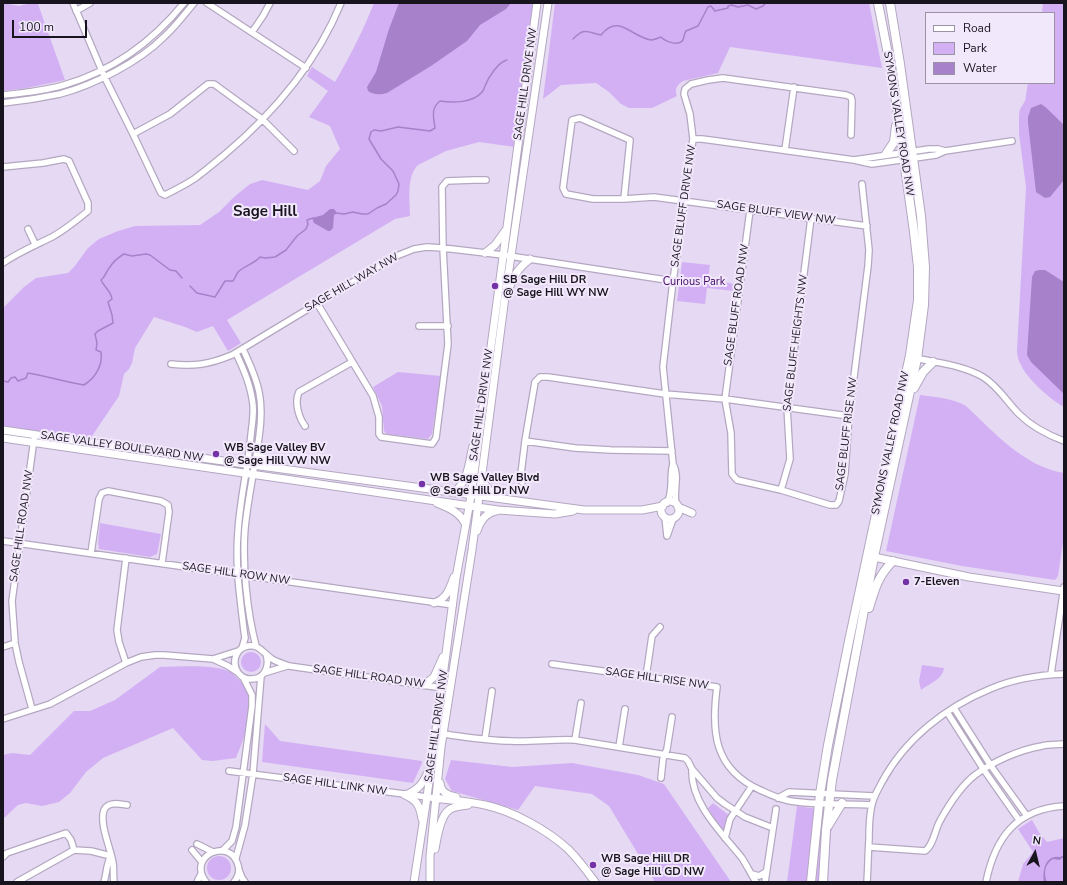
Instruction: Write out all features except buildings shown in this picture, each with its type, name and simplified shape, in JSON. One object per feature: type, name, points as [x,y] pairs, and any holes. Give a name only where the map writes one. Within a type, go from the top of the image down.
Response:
[{"type":"main road","name":"SYMONS VALLEY ROAD NW","points":[[811,882],[819,798],[835,711],[910,396],[914,358],[914,337],[918,300],[918,267],[898,117],[878,3]]},
{"type":"main road","name":"SYMONS VALLEY ROAD NW","points":[[823,882],[830,794],[863,617],[871,556],[924,305],[925,267],[921,216],[890,3]]},
{"type":"main road","points":[[886,154],[894,142],[898,117]]},
{"type":"main road","points":[[910,396],[924,372],[933,362]]},
{"type":"main road","points":[[863,617],[869,610],[879,578],[884,570],[893,561]]},
{"type":"main road","points":[[826,830],[842,803]]},
{"type":"street","points":[[73,3],[101,70],[161,193],[165,195],[195,179],[239,142],[280,101],[306,68],[321,44],[340,3]]},
{"type":"street","points":[[76,11],[90,3]]},
{"type":"street","points":[[3,95],[36,91],[64,85],[101,70],[132,52],[151,38],[184,3]]},
{"type":"street","points":[[3,103],[28,100],[62,93],[105,78],[138,58],[163,38],[194,3]]},
{"type":"street","points":[[207,3],[306,68]]},
{"type":"street","points":[[252,32],[264,16],[270,3]]},
{"type":"street","name":"SAGE HILL DRIVE NW","points":[[537,3],[469,505],[459,564],[427,797],[486,805],[511,813],[549,834],[568,849],[596,882]]},
{"type":"street","name":"SAGE HILL DRIVE NW","points":[[437,798],[443,734],[472,550],[505,297],[548,3]]},
{"type":"street","name":"SAGE BLUFF DRIVE NW","points":[[676,511],[676,472],[673,464],[663,367],[673,280],[693,139],[690,114],[684,94],[685,89],[691,84],[722,78],[846,95],[851,97],[852,101],[851,135]]},
{"type":"street","points":[[133,134],[170,114],[208,84],[214,84],[262,119],[294,151]]},
{"type":"street","points":[[785,150],[794,87]]},
{"type":"street","name":"SAGE BLUFF VIEW NW","points":[[624,199],[630,140],[580,118],[572,120],[563,188],[566,194],[593,199],[624,199],[654,197],[867,226]]},
{"type":"street","points":[[693,139],[785,150],[854,160],[868,164],[903,156],[936,155],[946,151],[1012,142]]},
{"type":"street","points":[[854,160],[886,154],[903,156]]},
{"type":"street","points":[[3,167],[43,163],[64,159],[69,161],[88,203],[88,211],[81,217],[53,236],[35,244],[3,263]]},
{"type":"street","points":[[317,303],[376,402],[379,417],[379,434],[381,437],[432,444],[436,438],[448,344],[442,187],[447,182],[486,180]]},
{"type":"street","name":"SAGE BLUFF RISE NW","points":[[725,399],[731,433],[732,474],[737,480],[781,490],[830,505],[836,505],[839,502],[845,474],[848,416],[868,266],[869,250],[862,184]]},
{"type":"street","name":"SAGE BLUFF ROAD NW","points":[[725,399],[750,210]]},
{"type":"street","name":"SAGE BLUFF HEIGHTS NW","points":[[781,490],[790,459],[787,407],[811,218]]},
{"type":"street","points":[[28,229],[35,244]]},
{"type":"street","points":[[486,253],[495,245],[506,230]]},
{"type":"street","name":"SAGE HILL WAY NW","points":[[171,364],[187,366],[203,364],[220,360],[236,353],[394,257],[414,248],[444,248],[503,255],[673,280]]},
{"type":"street","points":[[505,297],[515,273],[530,259]]},
{"type":"street","points":[[419,326],[448,326]]},
{"type":"street","points":[[243,349],[252,368],[260,392],[261,418],[257,451],[251,464]]},
{"type":"street","points":[[236,353],[245,371],[253,407],[251,464],[245,529],[245,575],[256,646]]},
{"type":"street","points":[[914,358],[965,369],[983,377],[996,388],[1028,422],[1042,431],[1064,441]]},
{"type":"street","points":[[305,426],[300,419],[297,397],[299,392],[352,362]]},
{"type":"street","points":[[522,482],[521,474],[534,382],[540,377],[665,394],[725,399],[848,416]]},
{"type":"street","points":[[454,493],[462,486],[465,480],[474,442],[479,429]]},
{"type":"street","name":"SAGE VALLEY BOULEVARD NW","points":[[3,430],[470,496],[584,510]]},
{"type":"street","name":"SAGE HILL ROAD NW","points":[[32,709],[15,643],[12,601],[35,435]]},
{"type":"street","name":"SAGE VALLEY BOULEVARD NW","points":[[3,438],[498,510],[555,514],[584,510]]},
{"type":"street","points":[[525,441],[582,448],[672,451]]},
{"type":"street","points":[[257,451],[262,457],[279,469]]},
{"type":"street","name":"SAGE BLUFF DRIVE NW","points":[[665,504],[670,495],[671,469],[673,464]]},
{"type":"street","points":[[206,882],[202,874],[202,862],[213,852],[223,850],[231,842],[234,835],[252,706],[252,695],[241,675],[236,670],[234,660],[245,638],[237,574],[238,524],[250,474]]},
{"type":"street","points":[[481,478],[489,490],[504,499]]},
{"type":"street","points":[[91,553],[98,499],[100,494],[108,491],[161,501],[168,505],[169,512],[162,563]]},
{"type":"street","points":[[428,500],[456,512],[465,523]]},
{"type":"street","points":[[584,510],[642,510],[672,502],[676,511],[666,536],[662,510],[665,504]]},
{"type":"street","points":[[472,550],[479,524],[488,514],[498,510]]},
{"type":"street","points":[[642,510],[664,516],[676,511]]},
{"type":"street","name":"SAGE HILL ROW NW","points":[[3,541],[453,606]]},
{"type":"street","points":[[871,556],[969,577],[1064,589],[1051,674]]},
{"type":"street","points":[[126,558],[117,630],[119,642],[126,663]]},
{"type":"street","points":[[434,603],[442,599],[448,593],[459,564],[469,566]]},
{"type":"street","points":[[646,677],[652,636],[660,627]]},
{"type":"street","points":[[3,647],[15,643]]},
{"type":"street","points":[[213,659],[251,646],[256,646],[266,654],[268,664],[263,674],[253,774],[245,825],[236,858]]},
{"type":"street","points":[[424,685],[434,677],[447,648]]},
{"type":"street","name":"SAGE HILL ROAD NW","points":[[266,654],[272,659],[289,666],[450,689]]},
{"type":"street","points":[[3,720],[50,704],[126,663],[141,657],[155,655],[213,659],[228,666],[241,675],[252,679],[263,674]]},
{"type":"street","name":"SAGE HILL RISE NW","points":[[552,664],[717,687],[714,723],[720,750],[723,758],[731,769],[742,780],[778,798],[787,800],[819,798]]},
{"type":"street","name":"SAGE HILL ROAD NW","points":[[263,674],[281,667],[289,666]]},
{"type":"street","points":[[867,882],[872,805],[874,796],[888,771],[909,744],[927,727],[947,712],[972,697],[1006,683],[1051,674],[1064,674]]},
{"type":"street","points":[[485,740],[492,691]]},
{"type":"street","points":[[575,740],[581,703]]},
{"type":"street","points":[[954,708],[991,766],[1027,816]]},
{"type":"street","points":[[619,747],[624,709]]},
{"type":"street","points":[[947,712],[984,770],[1020,820]]},
{"type":"street","points":[[661,778],[672,717]]},
{"type":"street","points":[[443,734],[485,740],[575,740],[685,758],[692,769],[717,798],[745,817],[773,828]]},
{"type":"street","points":[[869,847],[925,851],[929,848],[939,822],[949,804],[974,776],[1018,753],[1043,746],[1064,744]]},
{"type":"street","points":[[405,795],[419,788],[432,763]]},
{"type":"street","points":[[692,769],[691,779],[693,789],[709,817],[741,858],[756,882]]},
{"type":"street","name":"SAGE HILL LINK NW","points":[[229,771],[427,797]]},
{"type":"street","points":[[439,774],[440,788],[444,792],[449,795],[486,805]]},
{"type":"street","points":[[725,838],[730,819],[752,786]]},
{"type":"street","points":[[778,798],[790,792],[819,798],[829,803],[872,805]]},
{"type":"street","points":[[819,798],[830,794],[874,796]]},
{"type":"street","points":[[405,795],[416,801],[418,804],[423,824]]},
{"type":"street","points":[[414,882],[427,797]]},
{"type":"street","points":[[430,879],[430,856],[437,798]]},
{"type":"street","points":[[114,882],[113,862],[104,820],[104,810],[115,803],[127,804]]},
{"type":"street","points":[[430,879],[440,828],[444,817],[449,810],[460,806],[486,805]]},
{"type":"street","points":[[986,882],[989,864],[995,849],[1003,836],[1020,820],[1027,816],[1042,810],[1064,806]]},
{"type":"street","points":[[765,882],[776,809]]},
{"type":"street","points":[[3,857],[7,853],[66,833],[72,840],[74,850]]},
{"type":"street","points":[[418,882],[420,842]]},
{"type":"street","points":[[197,844],[213,852]]},
{"type":"street","points":[[17,882],[74,850],[91,850],[111,856]]},
{"type":"street","points":[[192,850],[202,862]]},
{"type":"street","points":[[223,850],[236,858],[242,878],[245,882]]},
{"type":"street","points":[[104,882],[108,862],[111,856]]},
{"type":"street","points":[[234,882],[237,878],[239,867]]},
{"type":"street","points":[[752,874],[759,876],[766,872]]},
{"type":"street","points":[[197,882],[202,874]]},
{"type":"green space","points":[[3,3],[19,6],[31,3],[38,4],[65,80],[27,88],[3,91]]},
{"type":"green space","points":[[374,3],[535,3],[515,147],[479,142],[446,151],[418,165],[414,170],[410,182],[410,216],[395,219],[227,320],[241,343],[228,351],[213,326],[197,332],[154,317],[135,348],[132,363],[124,374],[119,396],[92,436],[91,440],[3,427],[3,308],[24,287],[36,278],[68,273],[88,248],[99,239],[118,231],[135,226],[200,225],[219,212],[250,184],[262,180],[308,190],[320,181],[326,166],[340,149],[330,126],[309,117],[328,91],[307,76],[312,67],[335,82],[356,43]]},
{"type":"green space","points":[[555,3],[869,3],[882,68],[730,47],[718,73],[683,81],[677,87],[677,96],[652,108],[629,108],[621,104],[609,92],[596,83],[561,85],[543,99]]},
{"type":"green space","points":[[1043,3],[1064,3],[1064,407],[1046,394],[1028,376],[1020,363],[1017,352],[1026,187],[1019,134],[1019,115],[1020,109],[1025,101],[1028,84],[1055,84],[1055,12],[1042,12]]},
{"type":"green space","name":"Curious Park","points":[[682,262],[710,265],[708,280],[735,284],[734,291],[707,288],[705,304],[677,301]]},
{"type":"green space","points":[[398,372],[441,376],[432,434],[428,439],[387,434],[384,431],[382,406],[373,387]]},
{"type":"green space","points":[[920,395],[937,397],[961,403],[1010,447],[1023,456],[1049,469],[1064,473],[1064,536],[1058,576],[1055,580],[962,566],[886,551]]},
{"type":"green space","points":[[100,523],[161,534],[157,554],[150,557],[99,549],[98,542]]},
{"type":"green space","points":[[247,652],[255,652],[261,658],[261,666],[255,672],[247,672],[241,666],[241,658]]},
{"type":"green space","points":[[922,665],[944,668],[941,675],[935,681],[921,690],[919,681]]},
{"type":"green space","points":[[160,667],[212,667],[229,671],[244,685],[247,690],[250,706],[248,724],[236,758],[213,761],[202,760],[173,728],[103,758],[86,772],[70,793],[59,802],[42,806],[26,803],[18,805],[3,819],[3,755],[12,753],[30,755],[74,711],[90,711],[115,700]]},
{"type":"green space","points":[[265,724],[280,741],[422,761],[422,763],[413,783],[262,762]]},
{"type":"green space","points":[[451,760],[512,767],[572,763],[638,775],[664,784],[731,882],[655,882],[609,806],[592,794],[535,786],[518,810],[452,791],[445,779]]},
{"type":"green space","points":[[713,803],[730,816],[724,834],[708,808]]},
{"type":"green space","points":[[797,806],[839,812],[831,832],[828,882],[787,882]]},
{"type":"green space","points":[[1032,820],[1040,834],[1047,842],[1064,838],[1064,882],[1018,882],[1023,864],[1033,852],[1018,829]]},
{"type":"green space","points":[[219,856],[227,860],[231,868],[227,876],[219,880],[211,876],[207,868],[211,860]]},
{"type":"water","points":[[399,3],[511,3],[506,9],[480,25],[467,41],[431,66],[387,93],[373,93],[368,91],[367,87],[376,72],[389,29]]},
{"type":"water","points":[[1041,104],[1064,125],[1064,180],[1050,197],[1045,198],[1036,192],[1028,123],[1031,108]]},
{"type":"water","points":[[330,209],[334,209],[337,213],[334,215],[333,228],[328,231],[314,223],[312,218],[323,215]]},
{"type":"water","points":[[1045,270],[1064,282],[1064,394],[1031,362],[1027,355],[1032,277],[1035,271]]},
{"type":"water","points":[[1064,856],[1064,859],[1053,859],[1048,863],[1045,872],[1047,882],[1044,882],[1044,869],[1048,861],[1051,858]]},
{"type":"waterway","points":[[573,39],[580,33],[586,31],[601,35],[607,29],[614,26],[619,26],[644,38],[651,40],[661,37],[668,42],[678,43],[683,40],[686,31],[698,26],[708,7],[711,6],[715,11],[728,8],[728,6],[732,5],[738,7],[748,5],[756,9],[766,3]]},
{"type":"waterway","points":[[336,213],[344,214],[353,212],[368,214],[386,204],[396,195],[398,191],[399,184],[393,171],[381,159],[369,139],[371,132],[374,130],[381,131],[398,127],[430,131],[435,128],[434,110],[440,101],[462,101],[478,96],[494,71],[500,64],[507,60]]},
{"type":"waterway","points":[[190,286],[197,293],[215,297],[225,281],[233,281],[238,272],[243,268],[260,257],[275,257],[286,250],[297,236],[306,229],[308,224],[307,220],[313,218]]},
{"type":"waterway","points":[[3,381],[8,382],[11,378],[15,377],[18,381],[26,378],[28,373],[84,385],[92,379],[101,362],[101,352],[96,350],[97,343],[95,334],[113,323],[108,302],[112,299],[109,291],[101,280],[113,263],[124,254],[132,256],[146,254],[150,255],[170,270],[176,271],[182,278]]},
{"type":"place","name":"SB Sage Hill DR @ Sage Hill WY NW","points":[[495,286]]},
{"type":"place","name":"WB Sage Valley BV @ Sage Hill VW NW","points":[[216,454]]},
{"type":"place","name":"WB Sage Valley Blvd @ Sage Hill Dr NW","points":[[422,484]]},
{"type":"place","name":"7-Eleven","points":[[906,582]]},
{"type":"place","name":"WB Sage Hill DR @ Sage Hill GD NW","points":[[593,865]]},
{"type":"district","name":"Sage Hill","points":[[265,212]]}]
